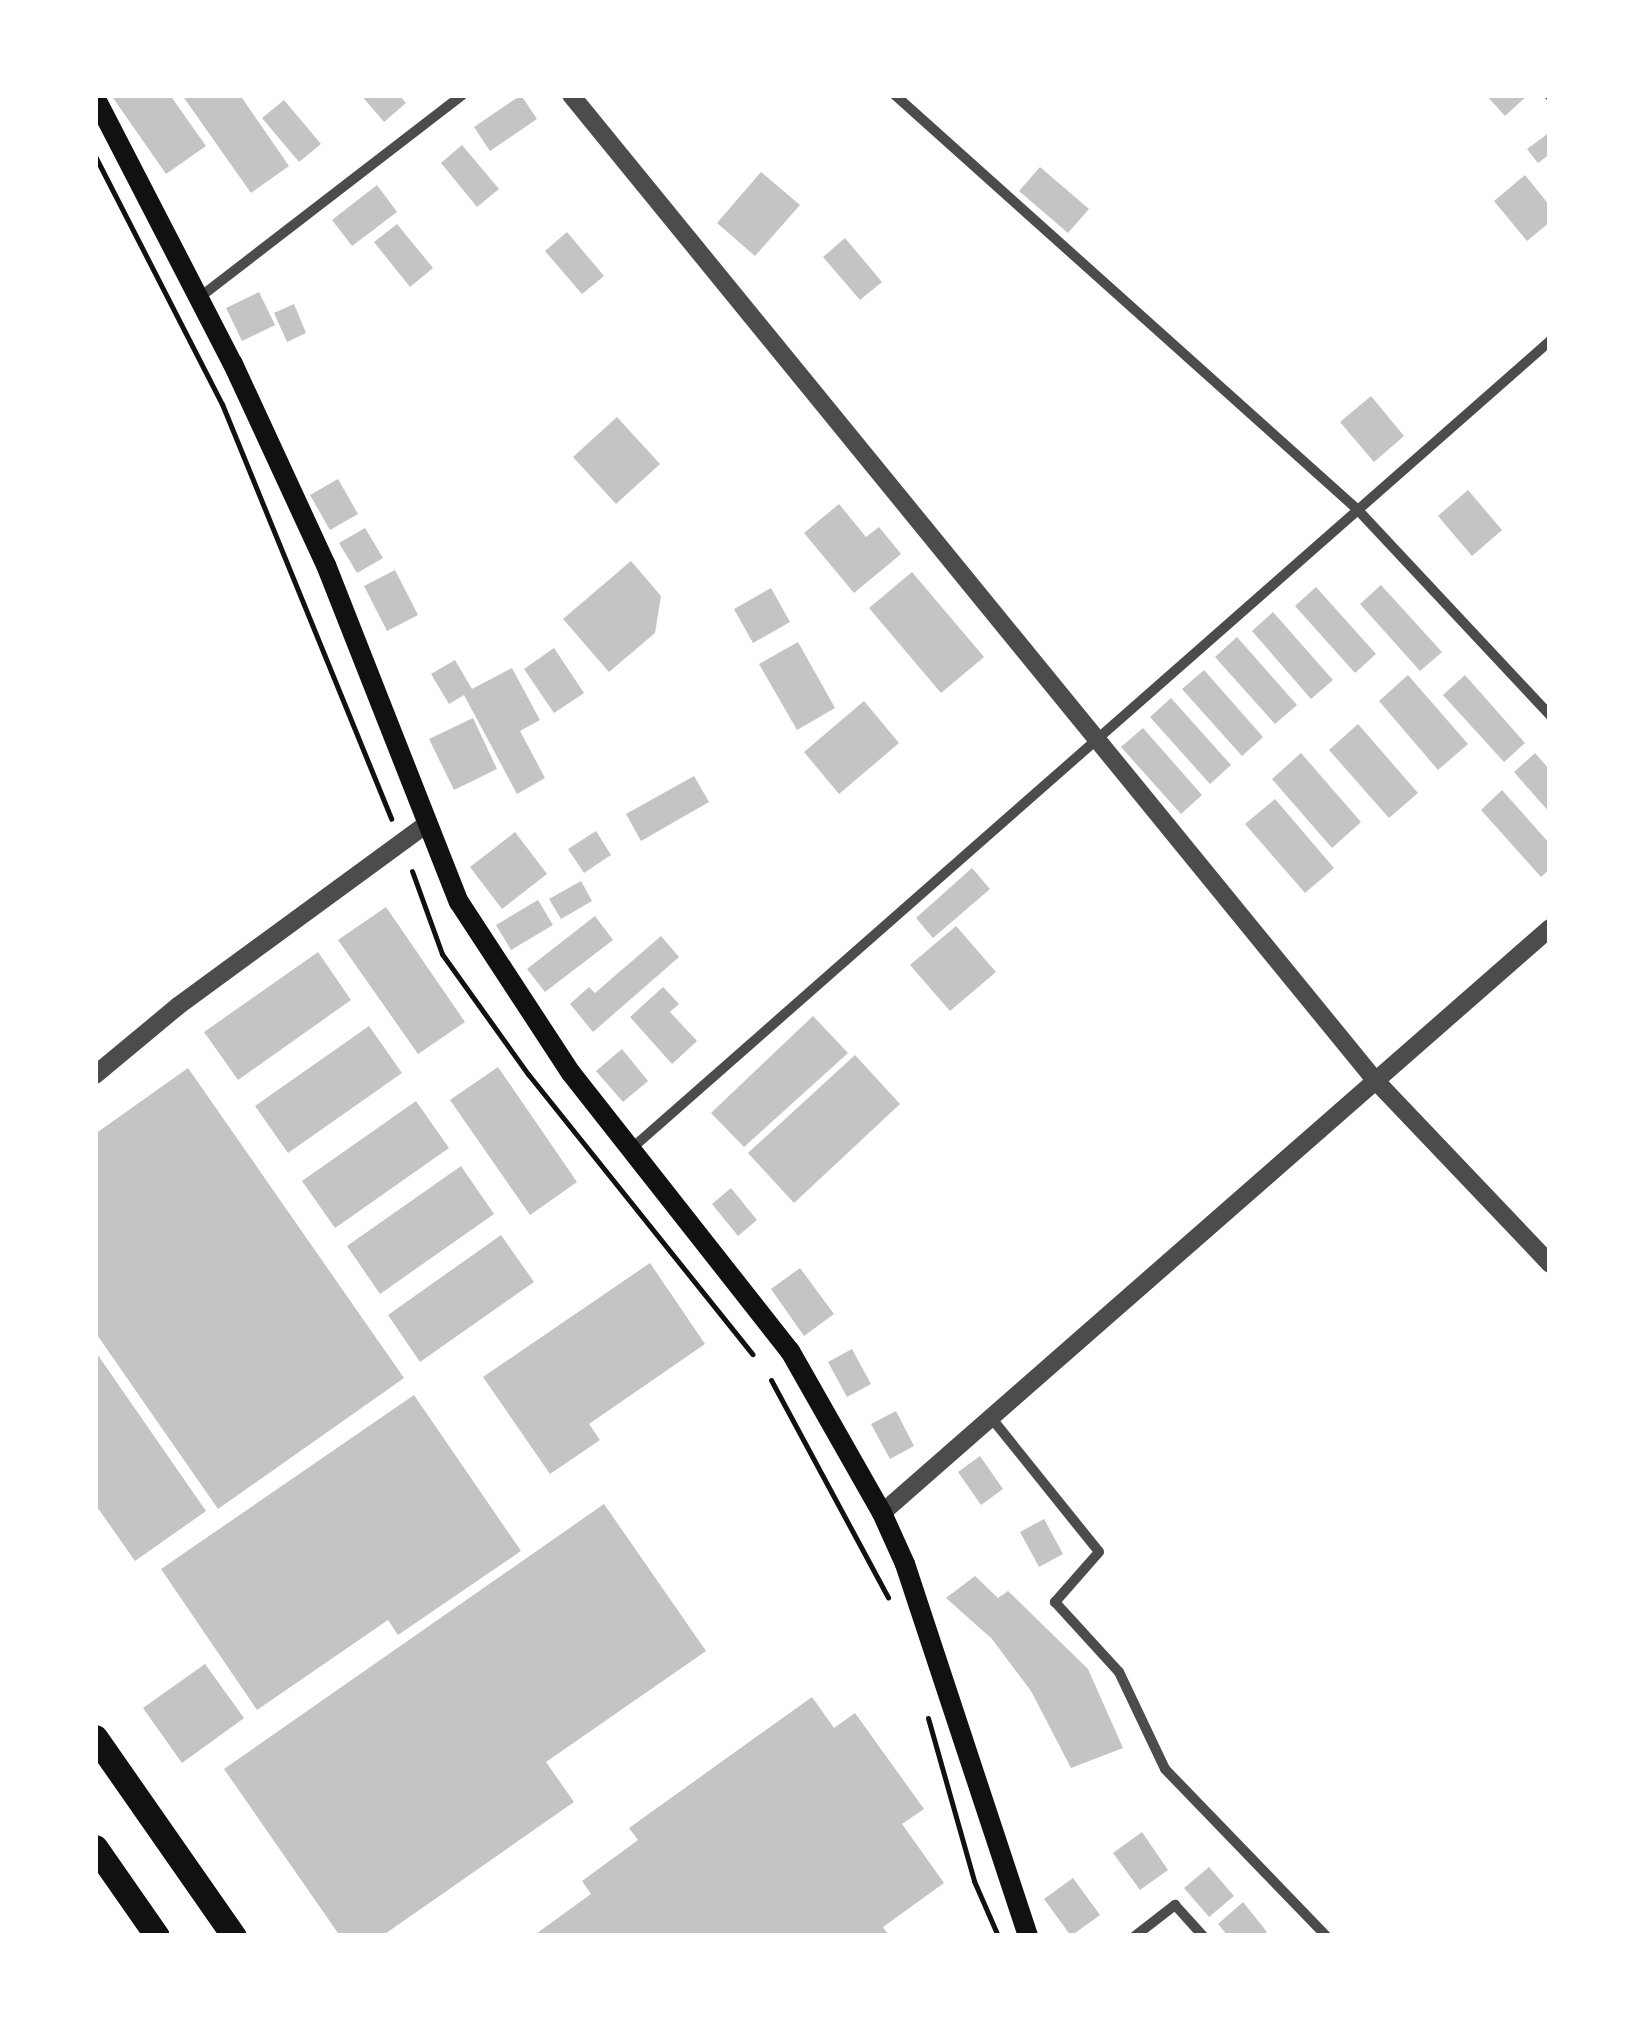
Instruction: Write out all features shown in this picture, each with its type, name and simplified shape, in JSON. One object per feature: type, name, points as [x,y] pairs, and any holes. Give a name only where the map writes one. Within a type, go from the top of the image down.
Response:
[{"type":"highway","points":[[95,1737],[234,1936]]},
{"type":"highway","points":[[95,1847],[157,1936]]},
{"type":"main road","points":[[95,98],[200,298],[326,565],[425,826],[497,968],[630,1150],[790,1352],[882,1513],[905,1564],[1028,1936]]},
{"type":"street","points":[[200,298],[462,95]]},
{"type":"street","points":[[571,95],[1375,1080],[1550,1264]]},
{"type":"street","points":[[895,95],[1358,510],[1550,716]]},
{"type":"street","points":[[630,1150],[1099,744],[1550,342]]},
{"type":"street","points":[[95,1075],[178,1006],[425,826]]},
{"type":"street","points":[[882,1513],[993,1420],[1550,928]]},
{"type":"street","points":[[993,1420],[1099,1552],[1055,1602],[1119,1672],[1165,1770],[1326,1936]]},
{"type":"street","points":[[1135,1936],[1175,1904],[1203,1936]]},
{"type":"path","points":[[95,156],[222,404],[391,819]]},
{"type":"path","points":[[412,871],[452,969],[752,1354]]},
{"type":"path","points":[[771,1380],[891,1604]]},
{"type":"path","points":[[926,1710],[974,1881],[998,1936]]},
{"type":"building","points":[[111,95],[170,95],[206,146],[166,174]]},
{"type":"building","points":[[182,95],[240,95],[289,166],[251,193]]},
{"type":"building","points":[[361,95],[399,95],[406,103],[384,122]]},
{"type":"building","points":[[521,95],[537,119],[490,151],[474,127]]},
{"type":"building","points":[[1486,95],[1528,95],[1505,116]]},
{"type":"building","points":[[284,100],[321,144],[299,162],[262,118]]},
{"type":"building","points":[[1550,132],[1550,154],[1538,163],[1527,149]]},
{"type":"building","points":[[462,145],[499,189],[477,207],[441,163]]},
{"type":"building","points":[[1040,167],[1089,209],[1068,233],[1019,191]]},
{"type":"building","points":[[761,172],[800,205],[755,256],[717,223]]},
{"type":"building","points":[[1525,175],[1550,206],[1550,222],[1527,241],[1494,201]]},
{"type":"building","points":[[377,185],[397,212],[352,246],[332,220]]},
{"type":"building","points":[[397,224],[433,268],[410,287],[374,242]]},
{"type":"building","points":[[567,232],[604,276],[582,294],[545,251]]},
{"type":"building","points":[[845,238],[882,282],[860,300],[823,257]]},
{"type":"building","points":[[259,292],[275,325],[242,341],[226,308]]},
{"type":"building","points":[[294,304],[306,333],[287,342],[274,313]]},
{"type":"building","points":[[1371,396],[1404,436],[1374,462],[1340,422]]},
{"type":"building","points":[[617,417],[660,464],[616,504],[573,457]]},
{"type":"building","points":[[338,479],[358,514],[330,530],[310,495]]},
{"type":"building","points":[[1468,490],[1502,530],[1472,556],[1438,516]]},
{"type":"building","points":[[839,504],[866,537],[879,527],[901,554],[854,593],[804,533]]},
{"type":"building","points":[[365,528],[383,558],[357,573],[339,543]]},
{"type":"building","points":[[631,561],[661,596],[655,633],[609,672],[563,619]]},
{"type":"building","points":[[395,570],[418,615],[387,631],[364,586]]},
{"type":"building","points":[[912,572],[984,657],[941,693],[869,608]]},
{"type":"building","points":[[1381,585],[1442,652],[1420,671],[1360,604]]},
{"type":"building","points":[[1316,587],[1376,654],[1355,673],[1295,606]]},
{"type":"building","points":[[771,588],[790,622],[753,643],[734,609]]},
{"type":"building","points":[[1273,612],[1333,680],[1311,699],[1252,631]]},
{"type":"building","points":[[1237,637],[1297,705],[1275,724],[1215,657]]},
{"type":"building","points":[[798,642],[835,708],[797,730],[759,664]]},
{"type":"building","points":[[554,648],[584,693],[554,713],[524,669]]},
{"type":"building","points":[[455,660],[472,689],[512,668],[540,720],[520,731],[545,778],[517,794],[464,695],[449,704],[431,674]]},
{"type":"building","points":[[1204,670],[1263,737],[1242,756],[1182,689]]},
{"type":"building","points":[[1408,675],[1468,744],[1438,770],[1379,701]]},
{"type":"building","points":[[1465,675],[1525,743],[1504,762],[1443,695]]},
{"type":"building","points":[[1171,698],[1231,765],[1210,784],[1150,717]]},
{"type":"building","points":[[864,701],[899,743],[839,794],[804,752]]},
{"type":"building","points":[[473,718],[497,769],[454,790],[429,739]]},
{"type":"building","points":[[1358,724],[1418,793],[1389,818],[1329,750]]},
{"type":"building","points":[[1143,728],[1202,795],[1181,814],[1121,747]]},
{"type":"building","points":[[1301,753],[1361,822],[1332,848],[1272,779]]},
{"type":"building","points":[[1535,753],[1550,770],[1550,813],[1514,772]]},
{"type":"building","points":[[694,776],[709,802],[641,841],[626,814]]},
{"type":"building","points":[[1502,790],[1550,844],[1550,869],[1541,877],[1481,810]]},
{"type":"building","points":[[1275,799],[1334,868],[1305,893],[1245,824]]},
{"type":"building","points":[[596,831],[611,855],[584,873],[568,849]]},
{"type":"building","points":[[515,832],[547,874],[502,909],[470,867]]},
{"type":"building","points":[[972,868],[990,889],[933,938],[916,918]]},
{"type":"building","points":[[581,881],[592,901],[561,919],[549,899]]},
{"type":"building","points":[[538,900],[553,925],[511,950],[496,925]]},
{"type":"building","points":[[386,907],[465,1022],[418,1054],[338,940]]},
{"type":"building","points":[[595,916],[613,940],[545,992],[527,969]]},
{"type":"building","points":[[956,926],[996,972],[950,1011],[910,965]]},
{"type":"building","points":[[661,936],[679,957],[593,1032],[570,1004],[589,987],[595,993]]},
{"type":"building","points":[[318,952],[351,1000],[238,1080],[204,1032]]},
{"type":"building","points":[[663,987],[679,1004],[670,1012],[697,1041],[672,1064],[630,1017]]},
{"type":"building","points":[[813,1016],[848,1053],[744,1147],[711,1113]]},
{"type":"building","points":[[369,1026],[402,1073],[288,1153],[255,1106]]},
{"type":"building","points":[[622,1049],[648,1081],[623,1102],[596,1071]]},
{"type":"building","points":[[855,1055],[900,1104],[794,1203],[748,1153]]},
{"type":"building","points":[[498,1067],[577,1182],[530,1215],[450,1100]]},
{"type":"building","points":[[188,1068],[404,1378],[218,1509],[95,1332],[95,1134]]},
{"type":"building","points":[[416,1101],[449,1148],[335,1228],[302,1181]]},
{"type":"building","points":[[461,1166],[494,1214],[380,1294],[347,1246]]},
{"type":"building","points":[[731,1188],[757,1220],[738,1236],[712,1204]]},
{"type":"building","points":[[501,1235],[534,1282],[420,1362],[388,1315]]},
{"type":"building","points":[[650,1263],[705,1344],[589,1424],[600,1440],[550,1474],[483,1377]]},
{"type":"building","points":[[800,1268],[834,1314],[804,1336],[771,1289]]},
{"type":"building","points":[[852,1349],[871,1384],[847,1397],[828,1362]]},
{"type":"building","points":[[95,1351],[206,1511],[135,1561],[95,1504]]},
{"type":"building","points":[[414,1395],[521,1551],[398,1635],[388,1620],[257,1710],[161,1569]]},
{"type":"building","points":[[896,1411],[914,1446],[890,1459],[871,1424]]},
{"type":"building","points":[[980,1456],[1003,1489],[981,1505],[958,1472]]},
{"type":"building","points":[[604,1504],[706,1651],[546,1762],[574,1802],[382,1936],[340,1936],[224,1769]]},
{"type":"building","points":[[1044,1519],[1063,1554],[1039,1567],[1020,1532]]},
{"type":"building","points":[[975,1576],[998,1598],[1008,1591],[1088,1669],[1123,1748],[1071,1768],[1031,1691],[992,1639],[946,1598]]},
{"type":"building","points":[[205,1664],[244,1718],[182,1763],[143,1708]]},
{"type":"building","points":[[812,1697],[834,1728],[855,1713],[924,1809],[902,1824],[944,1883],[883,1927],[889,1936],[533,1936],[591,1894],[582,1881],[638,1840],[629,1828]]},
{"type":"building","points":[[1142,1832],[1168,1870],[1140,1890],[1113,1853]]},
{"type":"building","points":[[1209,1867],[1234,1896],[1209,1917],[1184,1888]]},
{"type":"building","points":[[1073,1878],[1100,1915],[1071,1936],[1044,1899]]},
{"type":"building","points":[[1243,1902],[1267,1932],[1262,1936],[1228,1936],[1218,1924]]}]
